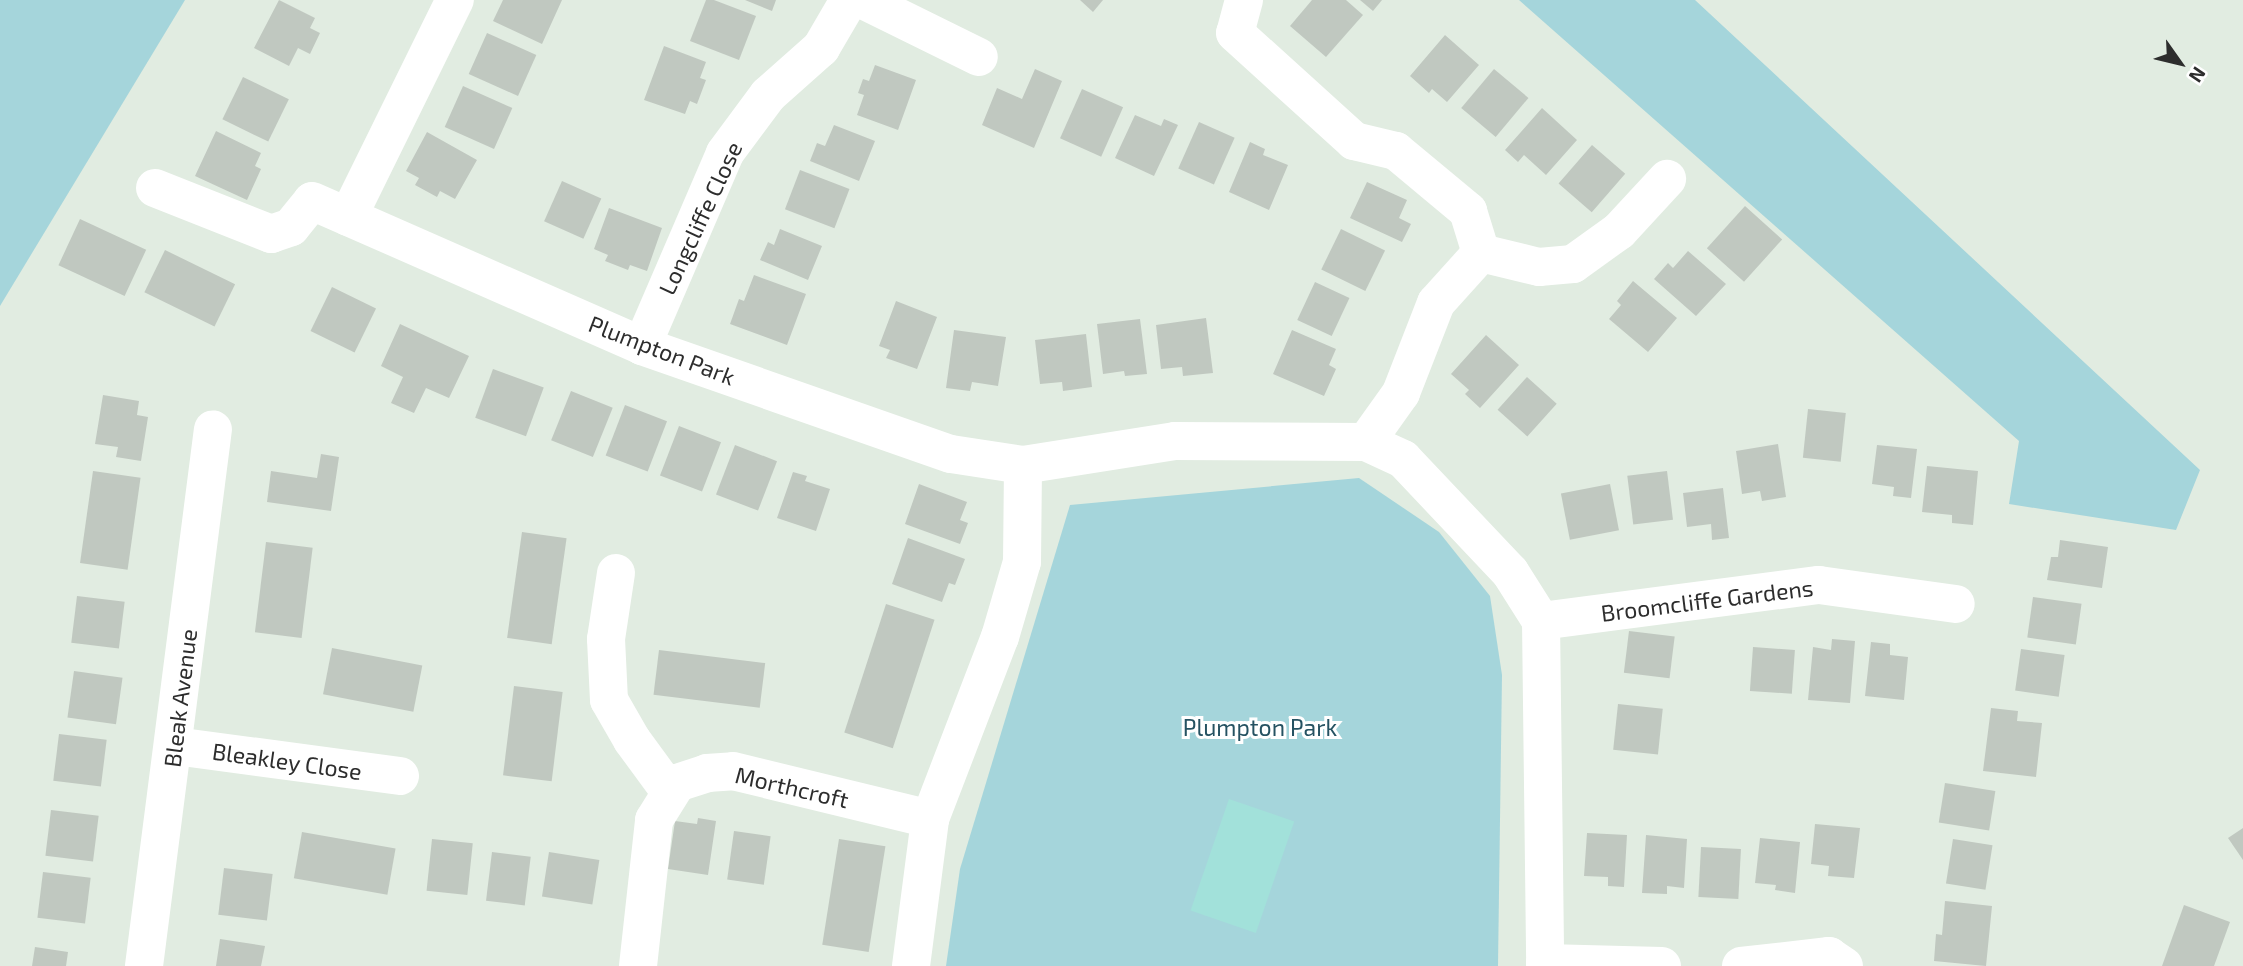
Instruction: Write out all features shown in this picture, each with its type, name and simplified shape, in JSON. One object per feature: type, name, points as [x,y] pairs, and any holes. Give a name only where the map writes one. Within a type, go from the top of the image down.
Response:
[{"type":"street","points":[[348,217],[454,0]]},
{"type":"street","name":"Longcliffe Close","points":[[642,346],[725,153],[768,95],[821,48],[849,0]]},
{"type":"street","points":[[863,0],[979,57]]},
{"type":"street","points":[[1244,0],[1235,33],[1354,141],[1396,151],[1468,211],[1481,253]]},
{"type":"street","points":[[1481,253],[1539,267],[1573,264],[1619,231],[1667,179]]},
{"type":"street","name":"Plumpton Park","points":[[155,188],[271,234],[290,227],[312,201],[642,346],[951,453],[1023,465],[1175,441],[1366,442],[1403,459],[1510,572],[1541,621]]},
{"type":"street","points":[[1366,442],[1401,393],[1436,303],[1481,253]]},
{"type":"street","name":"Bleak Avenue","points":[[144,966],[213,429]]},
{"type":"street","points":[[911,966],[930,819],[1000,637],[1022,562],[1023,465]]},
{"type":"street","points":[[617,573],[606,639],[609,700],[632,740],[670,792],[654,820],[638,966]]},
{"type":"street","name":"Broomcliffe Gardens","points":[[1541,621],[1819,585],[1956,604]]},
{"type":"street","points":[[1541,621],[1545,965],[1662,966]]},
{"type":"street","name":"Bleakley Close","points":[[174,746],[400,776]]},
{"type":"street","name":"Morthcroft","points":[[670,792],[677,783],[707,773],[733,771],[930,819]]},
{"type":"street","points":[[1741,966],[1829,956],[1844,966]]},
{"type":"green space","points":[[0,0],[185,0],[0,306]]},
{"type":"green space","points":[[1519,0],[1695,0],[2200,470],[2176,530],[2009,504],[2019,441]]},
{"type":"green space","name":"Plumpton Park","points":[[1359,478],[1439,532],[1490,596],[1502,675],[1498,966],[946,966],[960,869],[1070,505]]},
{"type":"shaded area","points":[[1229,799],[1294,821],[1256,933],[1191,911]]},
{"type":"building","points":[[279,0],[315,18],[310,28],[320,33],[310,54],[298,48],[289,66],[254,48]]},
{"type":"building","points":[[503,0],[562,0],[542,44],[493,21]]},
{"type":"building","points":[[706,0],[714,0],[756,16],[739,60],[690,41]]},
{"type":"building","points":[[745,0],[776,0],[772,11]]},
{"type":"building","points":[[1080,0],[1103,0],[1093,12]]},
{"type":"building","points":[[1312,0],[1346,0],[1363,15],[1326,57],[1290,26]]},
{"type":"building","points":[[1360,0],[1382,0],[1373,11]]},
{"type":"building","points":[[487,33],[536,55],[518,96],[469,74]]},
{"type":"building","points":[[1445,35],[1479,65],[1447,102],[1432,89],[1429,93],[1410,76]]},
{"type":"building","points":[[664,46],[706,62],[700,78],[706,80],[697,104],[690,101],[685,114],[644,100]]},
{"type":"building","points":[[875,65],[916,80],[898,130],[857,115],[864,95],[858,93],[863,79],[869,81]]},
{"type":"building","points":[[1035,69],[1062,81],[1034,148],[982,125],[997,88],[1022,99]]},
{"type":"building","points":[[1494,69],[1528,98],[1496,137],[1461,108]]},
{"type":"building","points":[[243,77],[289,99],[268,142],[222,119]]},
{"type":"building","points":[[463,86],[512,108],[494,149],[445,127]]},
{"type":"building","points":[[1082,89],[1123,107],[1101,157],[1060,138]]},
{"type":"building","points":[[1542,108],[1577,140],[1546,175],[1524,155],[1518,162],[1505,150]]},
{"type":"building","points":[[1135,115],[1161,126],[1164,119],[1178,125],[1154,176],[1115,158]]},
{"type":"building","points":[[1199,122],[1235,138],[1214,184],[1178,169]]},
{"type":"building","points":[[834,125],[875,141],[859,181],[810,161],[817,143],[825,146]]},
{"type":"building","points":[[216,131],[261,153],[255,166],[261,169],[247,200],[195,176]]},
{"type":"building","points":[[427,132],[477,160],[455,199],[440,191],[437,197],[415,185],[419,178],[406,171]]},
{"type":"building","points":[[1250,142],[1265,149],[1263,155],[1288,165],[1269,210],[1229,192]]},
{"type":"building","points":[[1592,145],[1625,174],[1592,212],[1559,183]]},
{"type":"building","points":[[800,170],[849,189],[834,228],[785,209]]},
{"type":"building","points":[[562,181],[601,198],[583,239],[544,221]]},
{"type":"building","points":[[1367,182],[1407,200],[1399,218],[1411,224],[1402,242],[1350,218]]},
{"type":"building","points":[[1745,206],[1782,239],[1744,282],[1707,248]]},
{"type":"building","points":[[609,208],[662,228],[647,271],[630,265],[628,270],[605,261],[608,255],[594,249]]},
{"type":"building","points":[[80,219],[146,250],[125,296],[58,265]]},
{"type":"building","points":[[780,229],[822,246],[808,280],[760,260],[768,242],[774,245]]},
{"type":"building","points":[[1341,229],[1385,250],[1365,291],[1321,269]]},
{"type":"building","points":[[165,250],[235,284],[215,326],[144,292]]},
{"type":"building","points":[[1688,251],[1726,284],[1696,316],[1654,279],[1668,263],[1673,268]]},
{"type":"building","points":[[754,275],[806,294],[787,345],[730,324],[739,299],[744,301]]},
{"type":"building","points":[[1633,281],[1677,318],[1648,352],[1609,319],[1621,305],[1617,301]]},
{"type":"building","points":[[1315,282],[1349,298],[1332,336],[1297,320]]},
{"type":"building","points":[[332,287],[376,308],[355,353],[311,331]]},
{"type":"building","points":[[896,301],[937,317],[917,369],[886,358],[890,350],[879,346]]},
{"type":"building","points":[[1206,318],[1213,373],[1183,376],[1182,367],[1161,369],[1156,325]]},
{"type":"building","points":[[1140,319],[1147,374],[1125,376],[1124,371],[1103,374],[1097,324]]},
{"type":"building","points":[[400,324],[469,356],[449,398],[426,388],[414,413],[391,403],[403,377],[381,366]]},
{"type":"building","points":[[954,330],[1006,337],[998,386],[972,382],[970,391],[946,388]]},
{"type":"building","points":[[1292,330],[1336,349],[1329,365],[1336,369],[1324,396],[1273,374]]},
{"type":"building","points":[[1086,334],[1092,387],[1063,391],[1062,382],[1040,384],[1035,340]]},
{"type":"building","points":[[1486,335],[1519,365],[1480,408],[1465,394],[1469,390],[1451,374]]},
{"type":"building","points":[[493,369],[544,387],[526,436],[475,418]]},
{"type":"building","points":[[1527,377],[1557,404],[1527,436],[1498,410]]},
{"type":"building","points":[[571,391],[613,408],[593,457],[551,440]]},
{"type":"building","points":[[103,395],[139,401],[137,415],[148,417],[141,461],[116,457],[118,447],[95,444]]},
{"type":"building","points":[[625,405],[667,421],[648,472],[606,455]]},
{"type":"building","points":[[1808,409],[1846,413],[1841,462],[1803,458]]},
{"type":"building","points":[[679,426],[721,442],[702,492],[660,475]]},
{"type":"building","points":[[1778,444],[1786,497],[1762,501],[1760,491],[1742,494],[1736,451]]},
{"type":"building","points":[[735,445],[777,461],[758,511],[716,494]]},
{"type":"building","points":[[1877,445],[1917,449],[1911,498],[1893,496],[1894,487],[1872,484]]},
{"type":"building","points":[[321,454],[339,457],[331,511],[267,502],[271,471],[317,478]]},
{"type":"building","points":[[1927,466],[1978,471],[1973,525],[1952,523],[1952,515],[1922,512]]},
{"type":"building","points":[[93,471],[141,478],[128,570],[80,563]]},
{"type":"building","points":[[1667,471],[1673,520],[1633,525],[1627,476]]},
{"type":"building","points":[[793,472],[807,476],[805,481],[830,489],[816,531],[777,518]]},
{"type":"building","points":[[919,484],[967,502],[960,520],[968,523],[960,544],[905,524]]},
{"type":"building","points":[[1610,484],[1619,530],[1570,540],[1561,494]]},
{"type":"building","points":[[1723,488],[1729,538],[1712,540],[1711,524],[1687,527],[1683,493]]},
{"type":"building","points":[[522,532],[567,538],[552,644],[507,638]]},
{"type":"building","points":[[908,538],[965,559],[955,585],[949,583],[942,602],[892,584]]},
{"type":"building","points":[[2060,540],[2108,547],[2102,588],[2047,580],[2051,557],[2058,557]]},
{"type":"building","points":[[266,542],[313,548],[302,638],[255,632]]},
{"type":"building","points":[[77,596],[125,602],[119,648],[71,643]]},
{"type":"building","points":[[2033,597],[2082,604],[2076,644],[2027,638]]},
{"type":"building","points":[[886,604],[935,620],[893,748],[844,732]]},
{"type":"building","points":[[1629,631],[1675,637],[1670,678],[1624,673]]},
{"type":"building","points":[[1832,639],[1855,641],[1850,703],[1808,700],[1813,647],[1831,650]]},
{"type":"building","points":[[1871,642],[1890,644],[1890,655],[1908,657],[1904,700],[1865,696]]},
{"type":"building","points":[[1753,647],[1795,650],[1792,694],[1750,691]]},
{"type":"building","points":[[332,648],[422,666],[413,712],[323,694]]},
{"type":"building","points":[[2021,649],[2065,655],[2059,697],[2015,691]]},
{"type":"building","points":[[659,650],[765,663],[760,708],[654,695]]},
{"type":"building","points":[[74,671],[123,678],[116,724],[67,718]]},
{"type":"building","points":[[514,686],[563,692],[552,781],[503,775]]},
{"type":"building","points":[[1618,704],[1663,709],[1658,754],[1613,750]]},
{"type":"building","points":[[1991,708],[2018,711],[2017,721],[2042,723],[2036,777],[1983,771]]},
{"type":"building","points":[[59,734],[107,740],[101,786],[53,781]]},
{"type":"building","points":[[1945,783],[1995,791],[1989,830],[1939,823]]},
{"type":"building","points":[[51,810],[99,816],[93,862],[45,856]]},
{"type":"building","points":[[698,818],[716,821],[708,875],[668,869],[675,821],[697,824]]},
{"type":"building","points":[[1815,824],[1860,828],[1854,878],[1828,876],[1829,866],[1811,864]]},
{"type":"building","points":[[2243,828],[2243,860],[2228,838]]},
{"type":"building","points":[[734,831],[771,836],[764,885],[727,880]]},
{"type":"building","points":[[302,832],[396,848],[387,895],[294,878]]},
{"type":"building","points":[[1587,833],[1627,835],[1624,887],[1608,886],[1608,877],[1584,876]]},
{"type":"building","points":[[1646,835],[1687,839],[1684,888],[1667,886],[1667,894],[1642,893]]},
{"type":"building","points":[[1760,838],[1800,842],[1795,893],[1775,890],[1776,885],[1755,883]]},
{"type":"building","points":[[432,839],[473,843],[467,895],[427,891]]},
{"type":"building","points":[[839,839],[885,846],[869,952],[822,945]]},
{"type":"building","points":[[1953,839],[1993,845],[1985,890],[1946,883]]},
{"type":"building","points":[[1701,847],[1741,849],[1738,899],[1698,897]]},
{"type":"building","points":[[492,852],[531,857],[525,905],[486,901]]},
{"type":"building","points":[[549,852],[599,860],[592,904],[542,896]]},
{"type":"building","points":[[224,868],[273,874],[267,921],[218,915]]},
{"type":"building","points":[[43,872],[91,878],[85,924],[37,918]]},
{"type":"building","points":[[1945,901],[1992,906],[1986,966],[1934,961],[1936,934],[1942,935]]},
{"type":"building","points":[[2184,905],[2230,922],[2214,966],[2162,966]]},
{"type":"building","points":[[220,939],[265,946],[261,966],[216,966]]},
{"type":"building","points":[[35,947],[68,952],[66,966],[32,966]]}]
